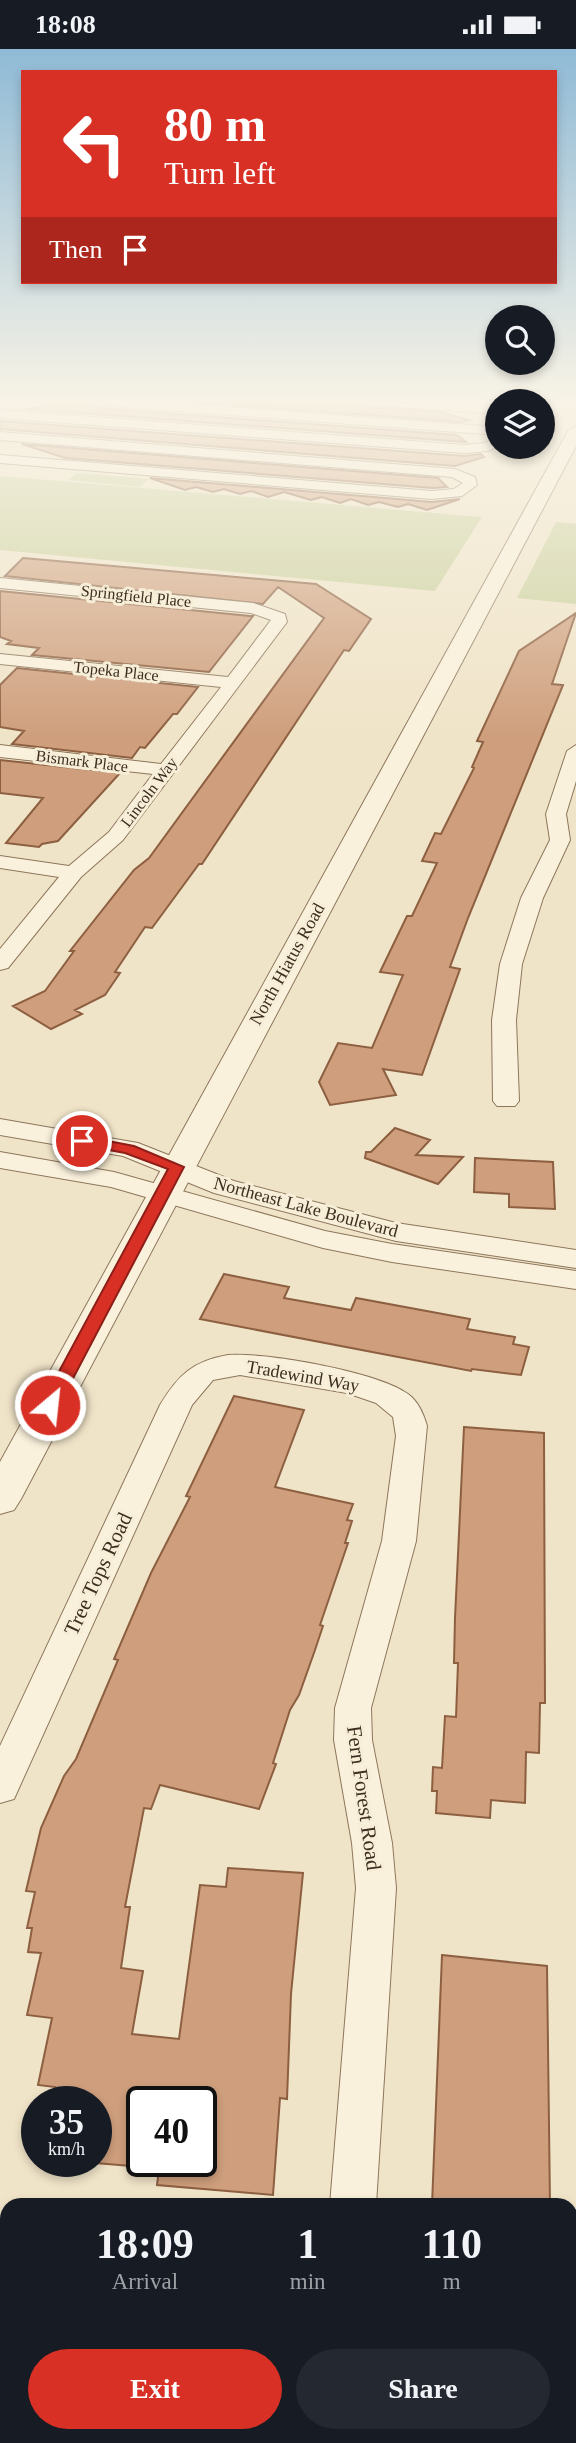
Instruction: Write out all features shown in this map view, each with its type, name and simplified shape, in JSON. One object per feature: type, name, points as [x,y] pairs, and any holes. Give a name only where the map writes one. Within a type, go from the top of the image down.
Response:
[{"type":"street","name":"North Hiatus Road","points":[[0,1499],[532,513]]},
{"type":"street","name":"Springfield Place","points":[[0,583],[272,612]]},
{"type":"street","name":"Lincoln Way","points":[[0,963],[74,873],[116,836],[279,622],[279,617],[272,612]]},
{"type":"street","name":"Topeka Place","points":[[0,659],[233,683]]},
{"type":"street","name":"Bismark Place","points":[[0,751],[165,770]]},
{"type":"street","points":[[506,1101],[504,1020],[511,964],[532,898],[567,847],[556,814],[576,751]]},
{"type":"street","points":[[0,862],[74,873]]},
{"type":"street","name":"Northeast Lake Boulevard","points":[[0,1127],[129,1149],[170,1180],[323,1239],[392,1253],[576,1280]]},
{"type":"street","name":"Northeast Lake Boulevard","points":[[0,1160],[114,1180],[170,1180],[224,1187],[369,1226],[491,1249],[576,1259]]},
{"type":"street","name":"Tradewind Way","points":[[207,1371],[239,1364],[255,1366],[372,1388],[397,1402]]},
{"type":"street","name":"Tree Tops Road","points":[[0,1787],[176,1405],[184,1389],[207,1371]]},
{"type":"street","name":"Fern Forest Road","points":[[354,2198],[376,1888],[372,1843],[353,1740],[353,1708],[402,1523],[412,1436],[411,1423],[397,1402]]},
{"type":"green space","points":[[0,513],[432,513],[482,517],[435,591],[0,550]]},
{"type":"green space","points":[[556,522],[576,524],[576,604],[517,598]]},
{"type":"building","points":[[23,558],[316,584],[371,619],[349,651],[344,650],[202,864],[199,864],[152,928],[145,927],[115,972],[120,973],[105,995],[75,1010],[82,1014],[51,1029],[13,1006],[45,991],[74,951],[70,951],[134,870],[149,858],[324,618],[278,587],[263,604],[5,576]]},
{"type":"building","points":[[0,591],[253,616],[209,672],[32,655],[39,648],[7,644],[11,641],[0,637]]},
{"type":"building","points":[[576,613],[552,684],[563,685],[450,967],[460,969],[422,1075],[383,1069],[396,1095],[330,1105],[319,1082],[338,1043],[372,1048],[403,975],[380,972],[407,916],[412,916],[437,863],[422,861],[435,833],[441,834],[474,768],[472,767],[483,742],[477,741],[519,651]]},
{"type":"building","points":[[17,668],[198,687],[177,714],[173,714],[145,748],[140,747],[132,758],[12,744],[24,731],[0,727],[0,685]]},
{"type":"building","points":[[0,760],[120,773],[58,841],[39,847],[6,843],[43,798],[0,793]]},
{"type":"building","points":[[395,1128],[430,1140],[416,1155],[463,1157],[438,1184],[365,1158],[366,1152],[371,1152]]},
{"type":"building","points":[[475,1158],[553,1162],[555,1209],[509,1207],[509,1194],[474,1192]]},
{"type":"building","points":[[224,1274],[289,1287],[284,1298],[351,1310],[356,1298],[470,1319],[467,1329],[515,1337],[513,1344],[529,1347],[521,1375],[471,1371],[200,1319]]},
{"type":"building","points":[[234,1396],[304,1410],[275,1487],[353,1504],[347,1520],[352,1521],[345,1543],[348,1543],[320,1625],[323,1626],[299,1695],[290,1710],[273,1763],[276,1764],[259,1809],[160,1785],[151,1809],[144,1808],[125,1907],[130,1907],[121,1968],[143,1971],[132,2034],[179,2039],[200,1885],[226,1887],[228,1868],[303,1873],[291,1994],[287,2099],[280,2098],[273,2195],[157,2185],[158,2177],[217,2177],[217,2086],[126,2086],[126,2166],[112,2164],[112,2086],[38,2085],[52,2018],[27,2015],[41,1953],[28,1952],[32,1928],[27,1928],[35,1892],[26,1891],[41,1828],[64,1776],[76,1759],[118,1660],[114,1659],[151,1573],[190,1497],[186,1496]]},
{"type":"building","points":[[464,1427],[544,1433],[545,1703],[540,1703],[539,1753],[526,1752],[525,1803],[491,1800],[490,1818],[436,1813],[437,1791],[432,1791],[433,1767],[442,1768],[445,1716],[456,1717],[458,1663],[454,1663],[455,1618]]},
{"type":"building","points":[[442,1955],[547,1966],[550,2198],[432,2198]]},
{"type":"route","points":[[50,1405],[177,1167],[129,1149],[82,1141]]}]
